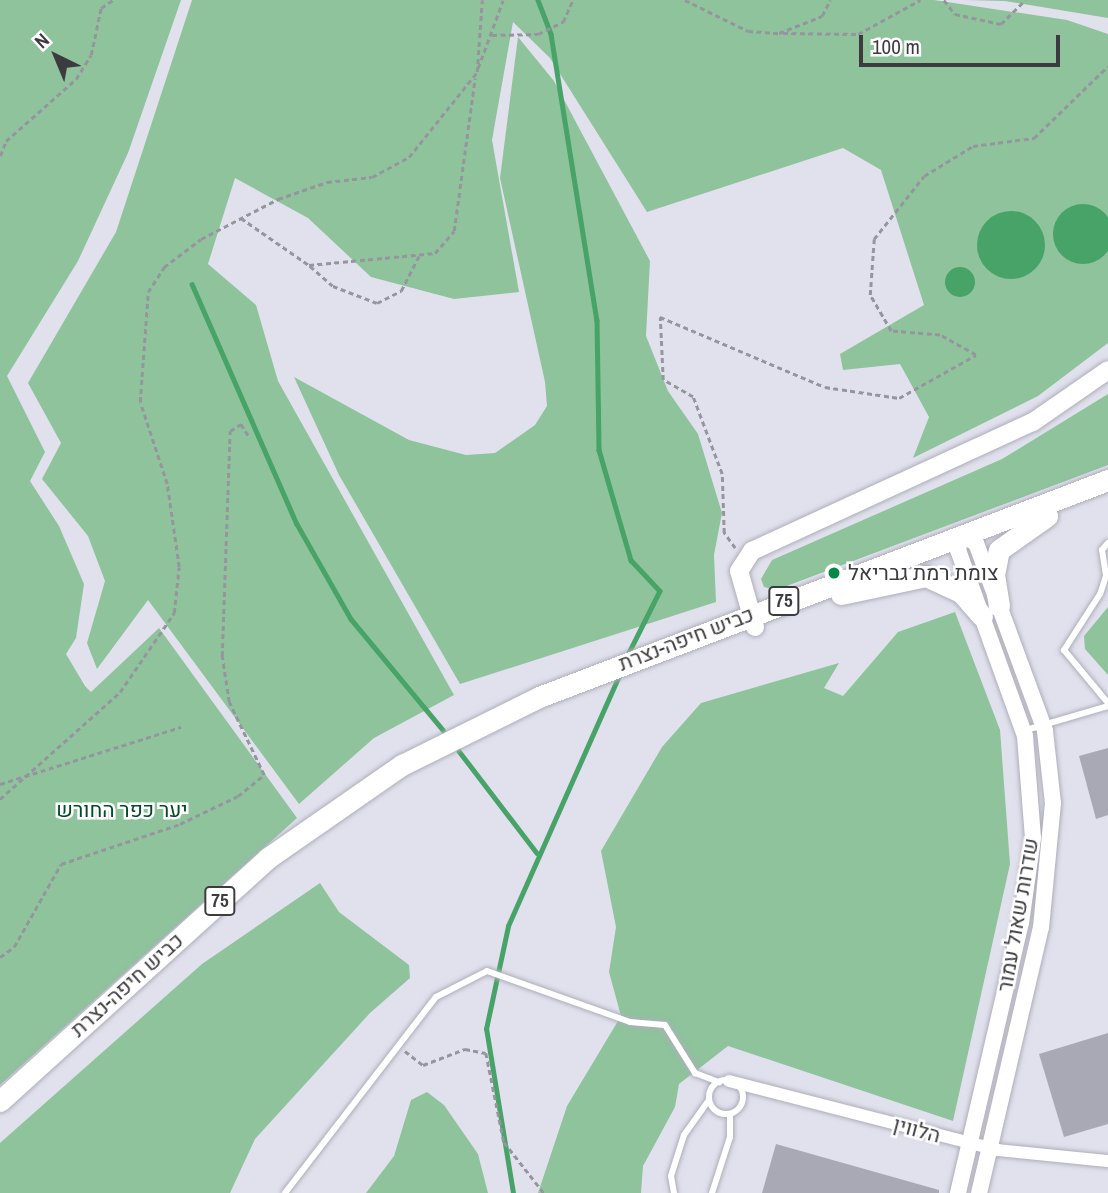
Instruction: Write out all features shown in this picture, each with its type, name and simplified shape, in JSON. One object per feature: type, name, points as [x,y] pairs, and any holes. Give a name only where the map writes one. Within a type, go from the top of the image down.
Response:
[{"type":"highway","name":"כביש חיפה-נצרת","points":[[751,621],[841,594],[1108,480]]},
{"type":"highway","name":"כביש חיפה-נצרת","points":[[0,1101],[268,858],[402,765],[539,696],[1108,492]]},
{"type":"highway","points":[[841,594],[926,576],[961,592],[990,611],[999,550],[1047,516]]},
{"type":"main road","points":[[751,621],[740,586],[743,559],[763,544],[1033,422],[1108,370]]},
{"type":"street","name":"שדרות שאול עמור","points":[[958,1193],[1030,873],[1033,803],[1023,731],[990,611],[965,542]]},
{"type":"street","name":"שדרות שאול עמור","points":[[979,1193],[1050,876],[1053,803],[1042,725],[990,611]]},
{"type":"street","name":"הלווין","points":[[724,1081],[989,1149],[1108,1161]]},
{"type":"lane","points":[[1023,731],[1108,704],[1064,650],[1100,594],[1107,576],[1102,550],[1108,543]]},
{"type":"lane","points":[[285,1193],[436,997],[487,971],[630,1022],[665,1025],[695,1073],[724,1081],[743,1097],[730,1114],[730,1137],[712,1193]]},
{"type":"lane","points":[[674,1193],[671,1177],[684,1135],[724,1081]]},
{"type":"lane","points":[[709,1100],[714,1109],[730,1114]]},
{"type":"path","points":[[0,156],[6,141],[76,79],[91,55],[102,8],[113,0]]},
{"type":"path","points":[[309,265],[419,256],[447,246],[454,231],[477,72],[482,0]]},
{"type":"path","points":[[0,799],[120,692],[174,613],[179,566],[167,484],[140,402],[143,306],[164,267],[241,218],[301,189],[397,167],[477,72],[503,0]]},
{"type":"path","points":[[491,35],[538,34],[563,22],[573,0]]},
{"type":"path","points":[[685,0],[748,31],[859,34],[920,0]]},
{"type":"path","points":[[779,33],[822,16],[830,0]]},
{"type":"path","points":[[944,0],[955,14],[1001,24],[1026,0]]},
{"type":"path","points":[[743,559],[724,533],[722,474],[693,397],[663,380],[660,317],[825,387],[899,398],[976,355],[940,335],[891,331],[870,295],[874,239],[924,176],[973,146],[1034,138],[1108,66]]},
{"type":"path","points":[[241,218],[309,265],[333,286],[377,303],[401,290],[419,256]]},
{"type":"path","points":[[0,957],[14,947],[61,864],[180,824],[238,796],[264,775],[229,702],[222,656],[230,432],[241,424],[250,438]]},
{"type":"path","points":[[0,783],[18,782],[181,727]]},
{"type":"path","points":[[402,1042],[408,1058],[423,1065],[465,1049],[486,1053],[504,1142],[544,1193]]},
{"type":"green space","name":"יער כפר החורש","points":[[0,0],[181,0],[128,153],[78,261],[7,376],[45,452],[30,481],[59,526],[84,584],[76,638],[66,654],[85,686],[91,692],[159,628],[297,818],[0,1085]]},
{"type":"green space","points":[[192,0],[934,0],[1067,20],[1108,34],[1108,343],[1038,396],[913,458],[929,417],[900,364],[843,370],[840,354],[924,305],[881,170],[843,148],[647,212],[550,58],[513,22],[492,140],[519,292],[454,299],[371,277],[308,218],[235,178],[208,264],[256,305],[278,381],[454,695],[374,738],[299,804],[148,600],[97,669],[87,643],[105,581],[88,536],[42,479],[61,443],[28,383],[116,232]]},
{"type":"green space","points":[[965,0],[1108,0],[1108,18],[1005,1]]},
{"type":"green space","points":[[518,37],[554,81],[650,261],[646,336],[668,391],[698,434],[722,513],[714,555],[716,602],[460,684],[339,475],[294,377],[409,440],[466,455],[495,453],[535,425],[547,406],[545,382],[500,178]]},
{"type":"green space","points":[[1108,394],[1108,465],[776,590],[764,587],[761,579],[772,560],[1002,459]]},
{"type":"green space","points":[[1108,607],[1108,675],[1085,649],[1084,636]]},
{"type":"green space","points":[[955,612],[1000,730],[1010,864],[953,1121],[728,1046],[679,1084],[675,1107],[643,1166],[641,1193],[538,1193],[567,1106],[621,1016],[609,972],[616,927],[601,851],[662,747],[701,703],[839,663],[824,688],[843,696],[898,632]]},
{"type":"green space","points":[[320,883],[339,912],[409,965],[410,978],[370,1013],[255,1139],[230,1193],[0,1193],[0,1143],[202,964]]},
{"type":"green space","points":[[427,1092],[444,1105],[478,1154],[488,1193],[366,1193],[394,1156],[411,1100]]},
{"type":"shaded area","points":[[1083,204],[1100,209],[1108,217],[1113,234],[1108,251],[1100,259],[1083,264],[1066,259],[1058,251],[1053,234],[1058,217],[1066,209]]},
{"type":"shaded area","points":[[1011,211],[1024,214],[1035,221],[1042,232],[1045,245],[1042,258],[1035,269],[1024,276],[1011,279],[998,276],[987,269],[980,258],[977,245],[980,232],[987,221],[998,214]]},
{"type":"shaded area","points":[[960,267],[971,271],[975,282],[971,293],[960,297],[949,293],[945,282],[949,271]]},
{"type":"building","points":[[1108,748],[1108,815],[1096,819],[1079,756]]},
{"type":"building","points":[[1108,1033],[1108,1124],[1064,1137],[1039,1054]]},
{"type":"building","points":[[776,1144],[939,1190],[939,1193],[762,1193]]},
{"type":"waterway","points":[[538,0],[551,34],[597,320],[599,450],[631,560],[660,591],[629,653]]},
{"type":"waterway","points":[[192,284],[297,524],[351,619],[443,730]]},
{"type":"waterway","points":[[513,1193],[486,1029],[508,926],[620,673]]},
{"type":"waterway","points":[[459,751],[537,853]]},
{"type":"place","name":"צומת רמת גבריאל","points":[[834,573]]}]
